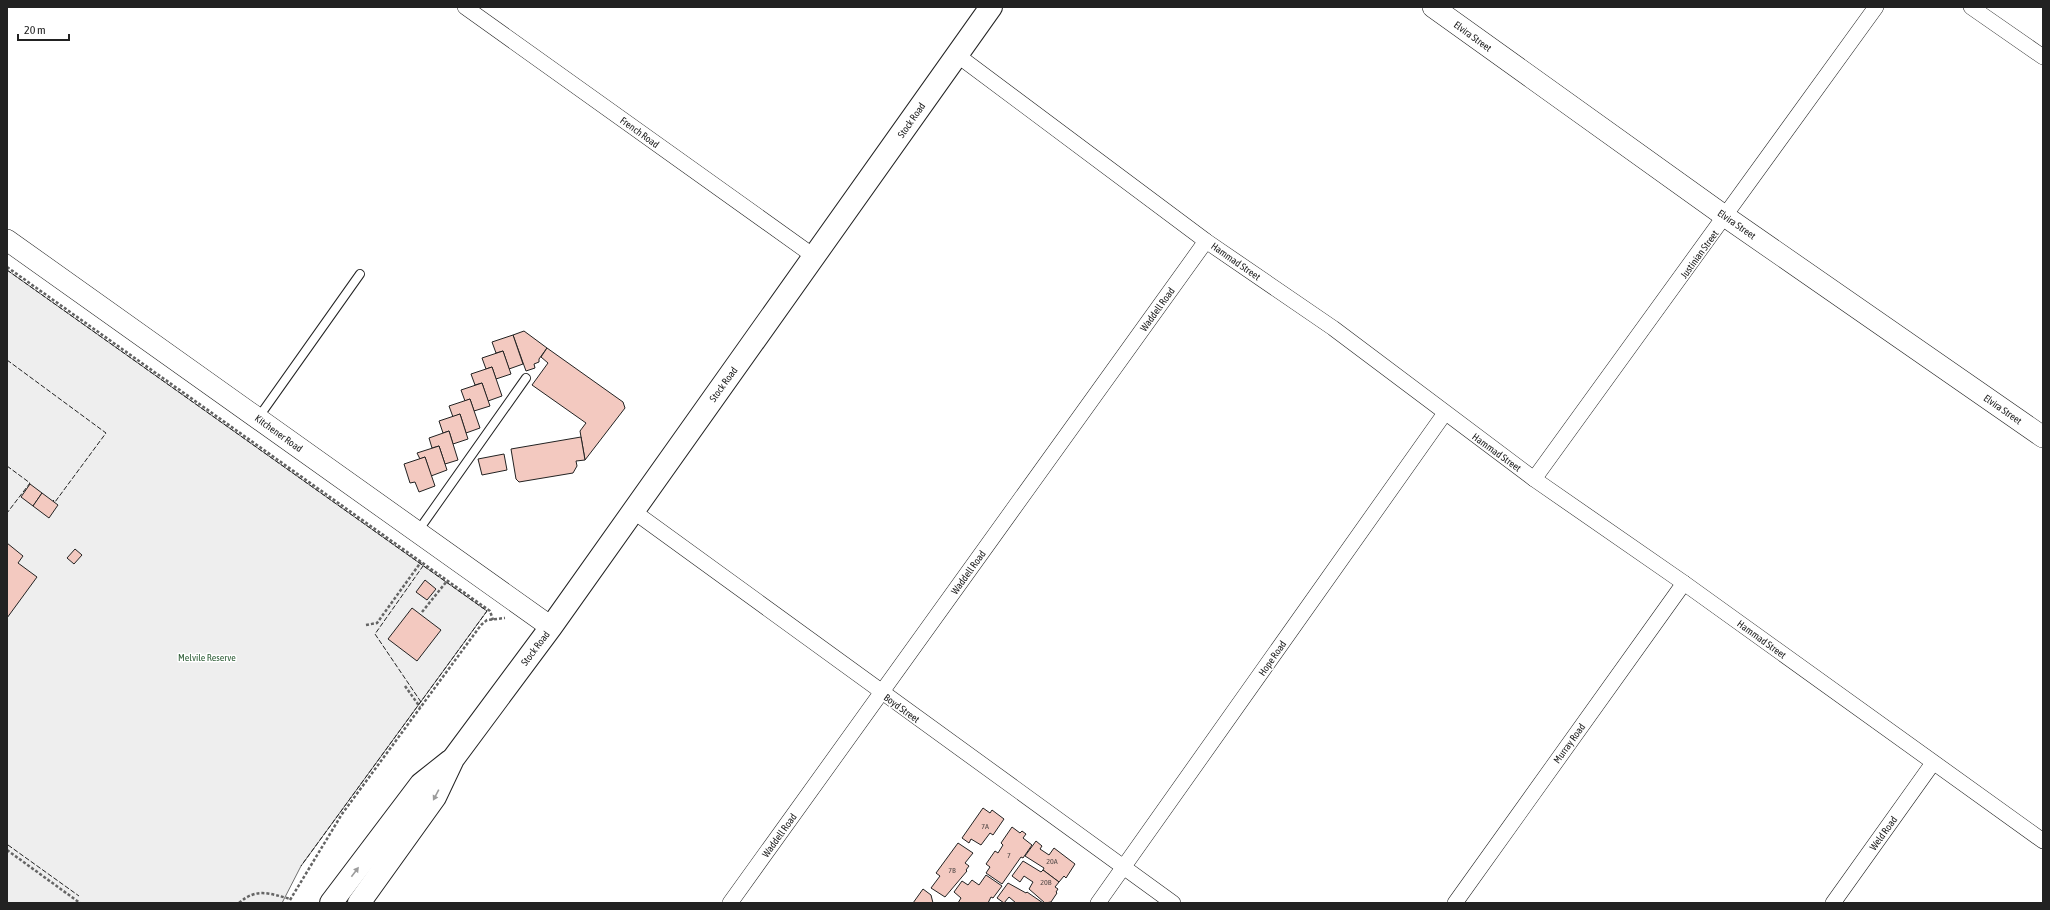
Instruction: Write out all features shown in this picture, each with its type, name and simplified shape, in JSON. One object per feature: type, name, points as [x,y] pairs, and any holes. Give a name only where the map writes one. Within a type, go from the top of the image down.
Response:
[{"type":"main road","name":"Stock Road","points":[[359,903],[435,797],[453,759],[551,627],[991,7]]},
{"type":"main road","name":"Stock Road","points":[[331,903],[421,784],[453,759]]},
{"type":"street","name":"French Road","points":[[465,7],[815,257]]},
{"type":"street","name":"Elvira Street","points":[[1433,7],[1726,217],[2043,437]]},
{"type":"street","name":"Justinian Street","points":[[1534,479],[1726,217],[1876,7]]},
{"type":"street","points":[[1971,7],[2043,57]]},
{"type":"street","name":"Hammad Street","points":[[957,55],[1206,241],[1333,328],[1534,479],[1684,583],[1933,764],[2043,841]]},
{"type":"street","name":"Kitchener Road","points":[[7,240],[551,627]]},
{"type":"street","name":"Waddell Road","points":[[730,903],[1206,241]]},
{"type":"street","name":"Hope Road","points":[[1098,903],[1445,413]]},
{"type":"street","name":"Boyd Street","points":[[633,511],[881,693],[1173,903]]},
{"type":"street","name":"Murray Road","points":[[1455,903],[1684,583]]},
{"type":"street","name":"Weld Road","points":[[1833,903],[1933,764]]},
{"type":"lane","points":[[258,418],[360,274]]},
{"type":"lane","points":[[417,531],[526,378]]},
{"type":"path","points":[[7,267],[490,611],[493,620]]},
{"type":"path","points":[[366,625],[377,623],[421,562]]},
{"type":"path","points":[[422,612],[448,581]]},
{"type":"path","points":[[240,903],[248,896],[257,893],[267,893],[291,900],[342,814],[481,625],[493,620],[506,618]]},
{"type":"path","points":[[405,686],[420,707]]},
{"type":"path","points":[[7,850],[80,903]]},
{"type":"green space","name":"Melvile Reserve","points":[[7,270],[487,611],[301,866],[282,903],[7,903]]},
{"type":"building","points":[[524,331],[547,348],[539,359],[539,362],[534,364],[535,368],[526,371],[513,335]]},
{"type":"building","points":[[513,335],[523,364],[509,369],[503,351],[496,353],[492,342]]},
{"type":"building","points":[[547,348],[623,402],[625,408],[585,460],[580,431],[586,423],[532,385],[548,363],[541,357]]},
{"type":"building","points":[[503,351],[511,374],[496,379],[492,367],[486,369],[482,358]]},
{"type":"building","points":[[492,367],[502,396],[488,401],[482,383],[475,385],[471,374]]},
{"type":"building","points":[[482,383],[490,406],[474,411],[470,399],[465,401],[461,390]]},
{"type":"building","points":[[470,399],[480,428],[466,433],[460,414],[453,417],[449,406]]},
{"type":"building","points":[[460,414],[468,439],[453,444],[449,431],[443,433],[439,421]]},
{"type":"building","points":[[449,431],[458,460],[445,464],[439,446],[432,448],[429,438]]},
{"type":"building","points":[[581,437],[585,460],[576,461],[577,466],[573,473],[519,482],[516,479],[511,449]]},
{"type":"building","points":[[439,446],[447,470],[431,476],[425,457],[420,459],[417,453]]},
{"type":"building","points":[[504,454],[507,470],[482,475],[478,459]]},
{"type":"building","points":[[425,457],[435,486],[419,492],[415,482],[410,483],[404,464]]},
{"type":"building","points":[[30,484],[42,493],[33,506],[21,497]]},
{"type":"building","points":[[42,493],[58,505],[49,518],[33,506]]},
{"type":"building","points":[[7,543],[23,556],[18,563],[37,577],[7,618]]},
{"type":"building","points":[[75,549],[82,555],[74,564],[67,558]]},
{"type":"building","points":[[425,580],[436,589],[427,600],[416,592]]},
{"type":"building","points":[[412,608],[441,630],[417,661],[388,639]]},
{"type":"building","points":[[983,808],[990,813],[992,810],[1004,819],[993,835],[990,833],[981,845],[971,839],[969,843],[962,838]]},
{"type":"building","points":[[1012,827],[1020,833],[1022,831],[1026,834],[1023,838],[1032,845],[1023,858],[1021,857],[1002,884],[986,873],[990,867],[986,864],[995,851],[998,853],[1003,845],[1001,843]]},
{"type":"building","points":[[1036,841],[1042,846],[1040,849],[1049,855],[1054,848],[1075,864],[1066,878],[1064,876],[1059,882],[1043,870],[1044,868],[1025,856]]},
{"type":"building","points":[[958,843],[973,853],[965,863],[969,866],[966,870],[967,871],[945,897],[931,888],[940,876],[936,873]]},
{"type":"building","points":[[1023,861],[1041,872],[1043,870],[1059,882],[1055,887],[1058,889],[1056,892],[1057,893],[1051,902],[1045,903],[1029,889],[1033,882],[1024,876],[1020,882],[1012,876]]},
{"type":"building","points":[[986,875],[1002,886],[993,898],[991,897],[988,903],[958,903],[961,898],[954,892],[962,881],[968,885],[972,880],[979,885]]},
{"type":"building","points":[[1008,883],[1026,893],[1027,892],[1043,903],[1016,903],[1009,897],[1004,903],[997,898]]},
{"type":"building","points":[[923,889],[931,895],[933,903],[913,903]]},
{"type":"fence","points":[[7,270],[487,611],[301,866]]},
{"type":"fence","points":[[7,360],[106,433],[55,502],[53,500]]},
{"type":"fence","points":[[7,466],[30,483],[7,513]]},
{"type":"fence","points":[[421,702],[375,634],[423,566]]},
{"type":"fence","points":[[8,845],[79,896]]}]
